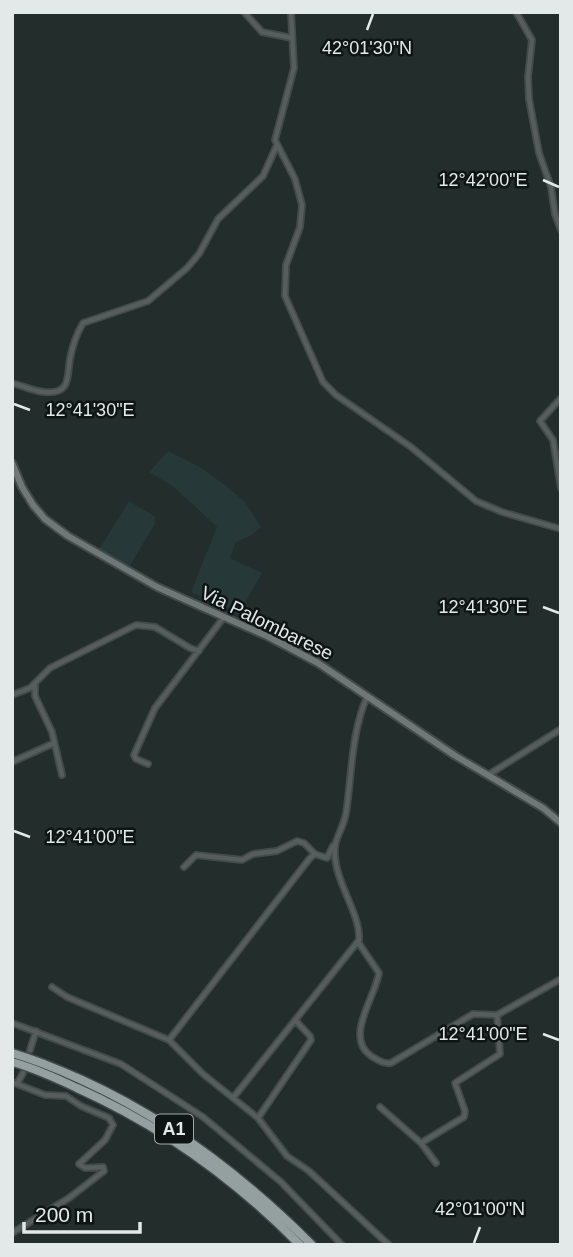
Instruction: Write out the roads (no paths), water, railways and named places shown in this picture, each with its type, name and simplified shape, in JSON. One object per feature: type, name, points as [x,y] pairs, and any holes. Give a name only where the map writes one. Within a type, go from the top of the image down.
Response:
[{"type":"highway","name":"A1","points":[[12,1053],[116,1096],[175,1130],[237,1176],[276,1209],[312,1245]]},
{"type":"highway","name":"A1","points":[[12,1062],[113,1104],[172,1138],[225,1176],[300,1245]]},
{"type":"main road","name":"Via Palombarese","points":[[12,463],[29,500],[40,514],[57,528],[154,586],[305,656],[368,696],[422,735],[540,805],[561,822]]},
{"type":"street","points":[[244,12],[261,32],[292,38]]},
{"type":"street","points":[[291,12],[294,68],[275,135],[277,145],[296,179],[302,208],[300,227],[286,265],[286,298],[321,379],[334,392],[408,445],[476,501],[502,512],[561,528]]},
{"type":"street","points":[[516,12],[532,40],[528,77],[529,99],[539,153],[561,230]]},
{"type":"street","points":[[12,383],[42,392],[54,392],[63,387],[70,376],[71,357],[83,323],[147,302],[187,268],[199,254],[218,219],[263,176],[277,145]]},
{"type":"street","points":[[561,398],[540,421],[553,440],[561,488]]},
{"type":"street","points":[[148,764],[136,759],[134,755],[149,717],[224,617]]},
{"type":"street","points":[[12,695],[35,684],[51,667],[136,625],[155,626],[199,651]]},
{"type":"street","points":[[35,684],[35,696],[51,730],[62,775]]},
{"type":"street","points":[[184,867],[196,855],[242,860],[255,853],[277,851],[297,841],[302,842],[315,854],[327,858],[345,816],[357,730],[368,696]]},
{"type":"street","points":[[487,775],[561,729]]},
{"type":"street","points":[[12,762],[54,743]]},
{"type":"street","points":[[233,1098],[358,943],[360,935],[337,871],[334,842]]},
{"type":"street","points":[[169,1040],[315,854]]},
{"type":"street","points":[[358,943],[379,972],[359,1040],[363,1050],[381,1062],[391,1063],[474,1013],[497,1015],[561,979]]},
{"type":"street","points":[[52,987],[67,997],[169,1040],[203,1074],[258,1118],[287,1156],[309,1171],[389,1245]]},
{"type":"street","points":[[421,1143],[465,1116],[466,1112],[455,1084],[458,1079],[500,1054],[497,1015]]},
{"type":"street","points":[[258,1118],[311,1040],[295,1020]]},
{"type":"street","points":[[12,1023],[123,1065],[205,1118],[287,1188],[342,1245]]},
{"type":"street","points":[[30,1050],[36,1031]]},
{"type":"street","points":[[12,1233],[66,1200],[104,1171],[104,1167],[85,1168],[79,1163],[91,1156],[105,1140],[113,1125],[108,1118],[66,1096],[45,1095],[15,1083],[23,1073]]},
{"type":"street","points":[[380,1107],[421,1143],[436,1163]]}]
